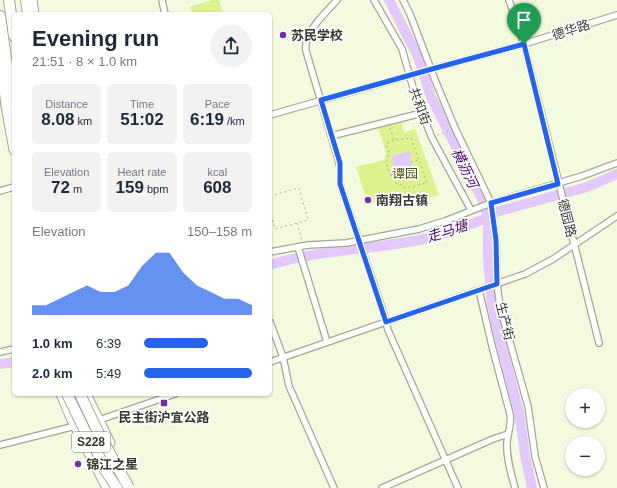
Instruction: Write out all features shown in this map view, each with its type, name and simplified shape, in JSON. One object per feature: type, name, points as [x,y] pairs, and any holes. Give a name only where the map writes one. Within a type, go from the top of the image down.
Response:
[{"type":"highway","points":[[9,0],[12,22]]},
{"type":"highway","points":[[0,16],[12,100]]},
{"type":"highway","name":"S228","points":[[68,396],[84,431],[95,447],[105,470],[117,488]]},
{"type":"highway","name":"S228","points":[[81,396],[95,426],[129,488]]},
{"type":"main road","points":[[0,54],[3,106],[12,142]]},
{"type":"main road","points":[[62,396],[107,488]]},
{"type":"main road","points":[[87,396],[94,413],[135,488]]},
{"type":"street","points":[[162,0],[165,12]]},
{"type":"street","points":[[337,0],[310,32],[306,43],[306,51],[340,163],[340,184],[388,330],[458,488]]},
{"type":"street","name":"共和街","points":[[374,0],[400,45],[422,113],[439,152],[471,210]]},
{"type":"street","name":"生产街","points":[[403,0],[410,14],[435,80],[488,204],[492,210],[494,218],[497,284],[500,307],[528,406],[535,456],[544,488]]},
{"type":"street","name":"德园路","points":[[509,0],[524,44],[599,343]]},
{"type":"street","name":"德华路","points":[[272,114],[524,44],[617,15]]},
{"type":"street","points":[[331,136],[422,113]]},
{"type":"street","points":[[272,252],[338,244],[361,246],[445,221],[478,207],[558,184],[617,163]]},
{"type":"street","points":[[0,191],[12,188]]},
{"type":"street","points":[[272,361],[497,284],[540,267],[617,216]]},
{"type":"street","points":[[301,248],[302,259],[327,342]]},
{"type":"street","points":[[479,290],[510,414],[511,422],[507,446],[516,488]]},
{"type":"street","points":[[272,327],[283,357],[289,386],[334,488]]},
{"type":"street","points":[[0,352],[12,349]]},
{"type":"street","points":[[0,445],[99,420],[169,396]]},
{"type":"street","points":[[382,488],[493,439],[508,434]]},
{"type":"path","points":[[388,122],[394,140]]},
{"type":"path","points":[[440,134],[456,128]]},
{"type":"path","points":[[411,138],[427,183],[405,188],[403,185],[396,183],[392,179],[386,162],[389,154],[386,144],[394,140],[411,138]]},
{"type":"path","points":[[391,175],[400,173],[411,165],[412,162],[419,160]]},
{"type":"path","points":[[272,195],[299,188],[308,220],[275,229],[272,219]]},
{"type":"path","points":[[296,223],[301,248]]},
{"type":"green space","points":[[212,0],[219,0],[223,12],[192,12],[190,7]]},
{"type":"green space","name":"谭园","points":[[401,121],[404,133],[415,129],[439,195],[399,206],[396,196],[368,204],[356,167],[384,160],[386,153],[378,127]]},
{"type":"shaded area","points":[[411,151],[410,159],[413,167],[410,169],[412,173],[411,177],[405,179],[399,170],[394,170],[392,156]]},
{"type":"waterway","name":"横沥河","points":[[389,0],[418,57],[431,97],[483,201],[488,218],[488,260],[492,304],[519,412],[525,455],[532,488]]},
{"type":"waterway","name":"走马塘","points":[[272,264],[308,256],[405,243],[432,237],[488,218],[496,212],[587,187],[617,174]]},
{"type":"waterway","name":"走马塘","points":[[0,364],[12,362]]},
{"type":"place","name":"苏民学校","points":[[283,35]]},
{"type":"place","name":"南翔古镇","points":[[368,200]]},
{"type":"place","name":"民主街沪宜公路","points":[[164,403]]},
{"type":"place","name":"锦江之星","points":[[78,464]]},
{"type":"route","points":[[524,44],[558,184],[491,203],[496,240],[497,284],[386,322],[340,184],[340,163],[321,100],[524,44]]}]
